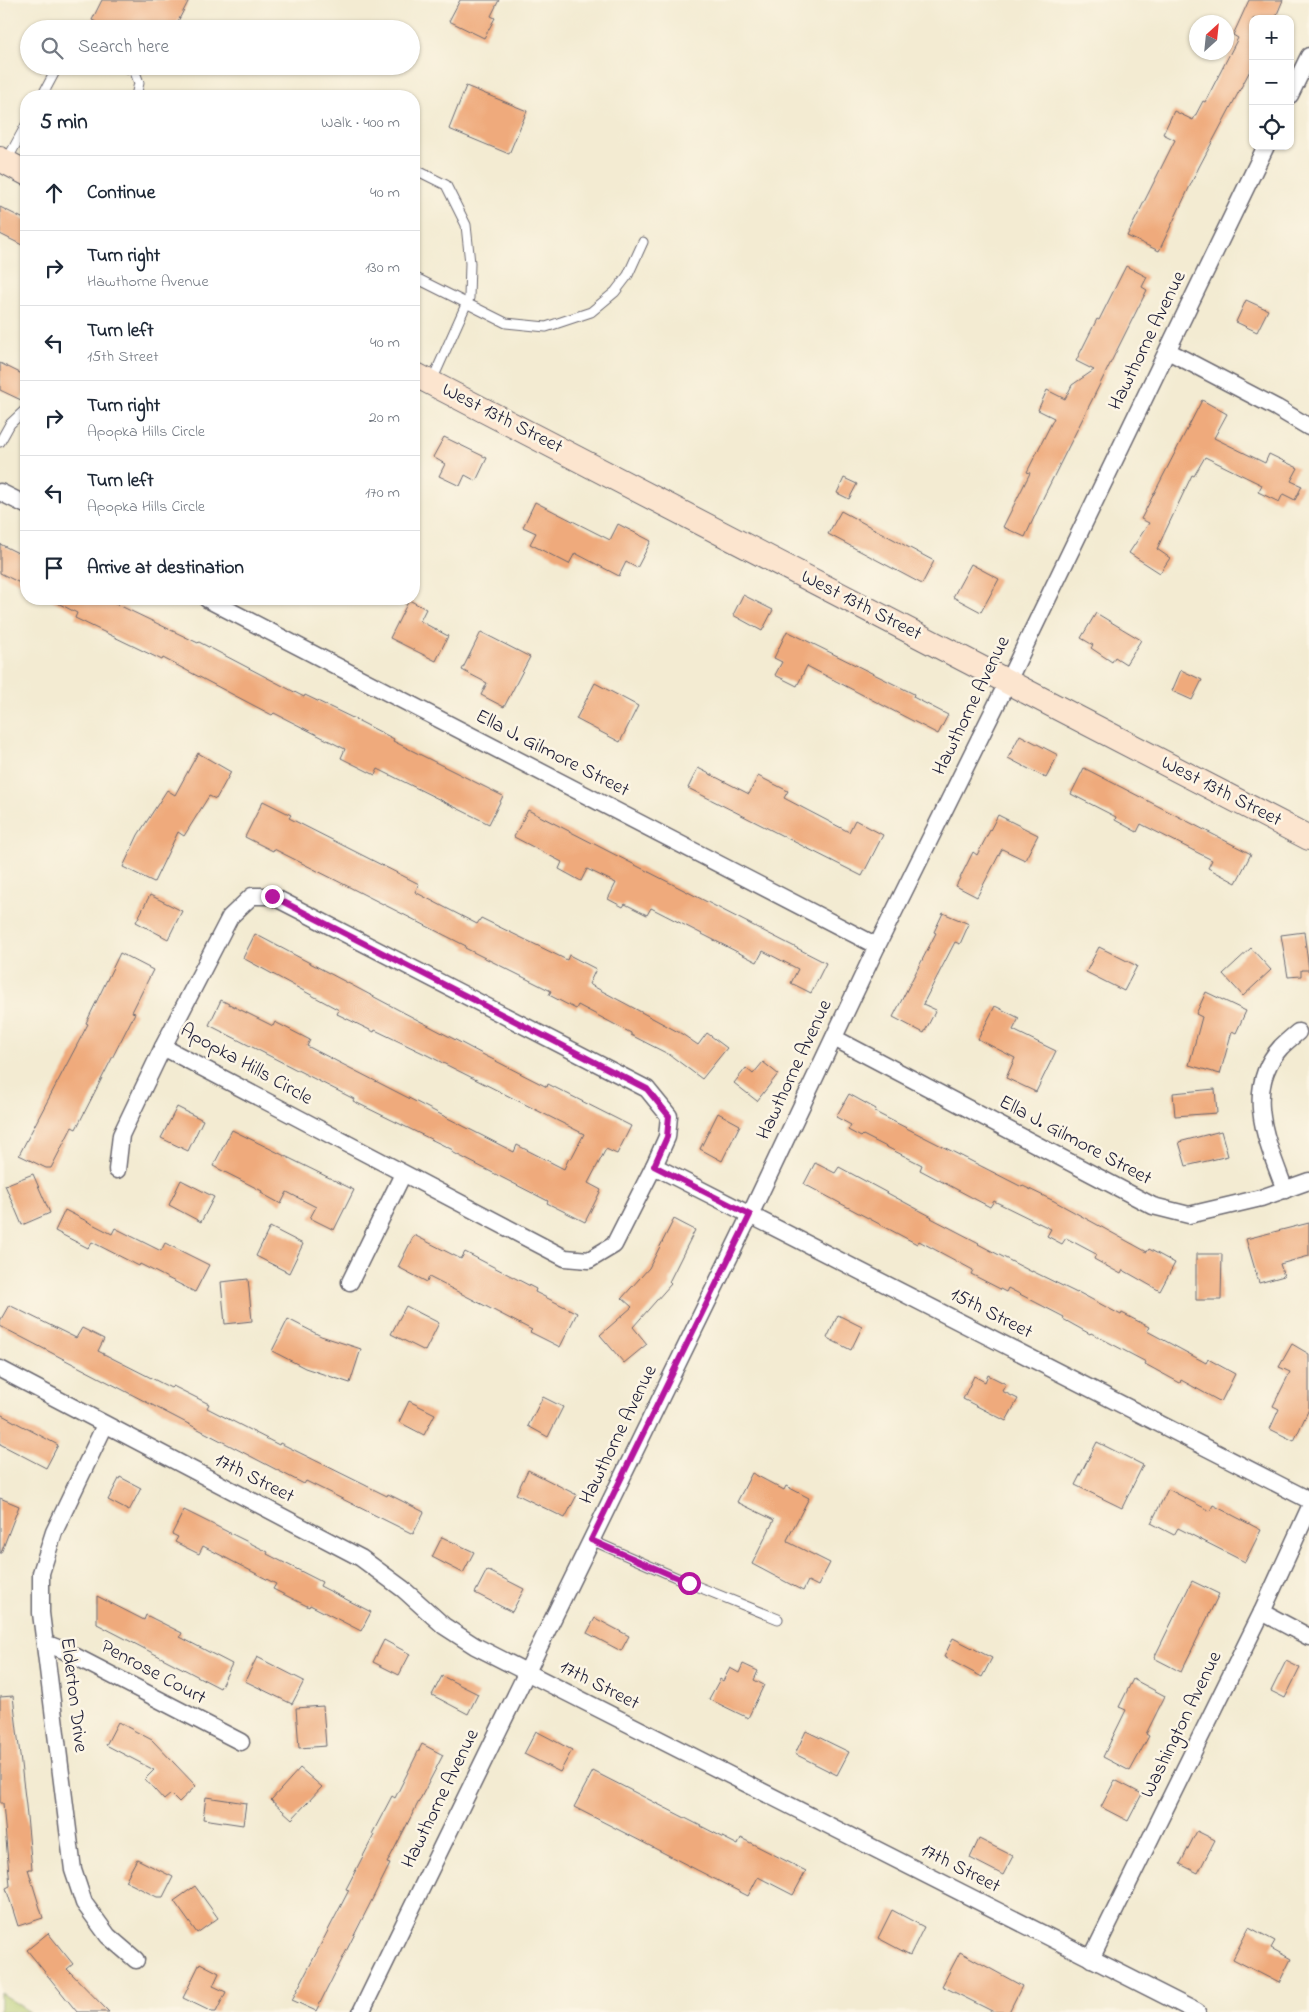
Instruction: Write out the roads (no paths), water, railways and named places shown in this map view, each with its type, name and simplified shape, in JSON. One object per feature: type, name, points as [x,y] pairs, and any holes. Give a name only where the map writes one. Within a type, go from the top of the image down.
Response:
[{"type":"street","points":[[1294,87],[1309,56]]},
{"type":"street","name":"Hawthorne Avenue","points":[[361,2012],[750,1215],[877,946],[1008,681],[1264,150]]},
{"type":"street","points":[[1168,351],[1277,408],[1309,427]]},
{"type":"street","name":"West 13th Street","points":[[422,378],[1309,838]]},
{"type":"street","points":[[0,492],[20,502]]},
{"type":"street","name":"Ella J. Gilmore Street","points":[[219,605],[877,946]]},
{"type":"street","name":"Apopka Hills Circle","points":[[252,896],[272,896],[647,1089],[669,1116],[667,1137],[654,1166],[614,1245],[589,1260],[565,1258],[163,1047],[230,917],[252,896]]},
{"type":"street","points":[[1285,1190],[1262,1127],[1260,1104],[1262,1088],[1269,1064],[1280,1048],[1298,1032]]},
{"type":"street","name":"Ella J. Gilmore Street","points":[[834,1038],[1153,1206],[1189,1215],[1260,1198],[1309,1181]]},
{"type":"street","points":[[117,1170],[121,1135],[163,1047]]},
{"type":"street","name":"15th Street","points":[[654,1166],[1309,1500]]},
{"type":"street","points":[[350,1282],[403,1174]]},
{"type":"street","name":"17th Street","points":[[0,1369],[361,1558],[403,1589],[444,1626],[475,1646],[1197,2012]]},
{"type":"street","name":"Elderton Drive","points":[[105,1425],[54,1532],[41,1573],[41,1613],[73,1870],[84,1904],[108,1936],[136,1960]]},
{"type":"street","name":"Washington Avenue","points":[[1091,1959],[1262,1612],[1309,1509]]},
{"type":"street","points":[[1262,1612],[1309,1637]]},
{"type":"street","name":"Penrose Court","points":[[45,1643],[63,1650],[241,1742]]},
{"type":"lane","points":[[45,90],[53,75]]},
{"type":"lane","points":[[136,75],[139,83],[137,90]]},
{"type":"lane","points":[[11,165],[20,141]]},
{"type":"lane","points":[[420,172],[446,184],[466,225],[470,262],[469,298],[422,378]]},
{"type":"lane","points":[[420,280],[506,323],[546,327],[591,312],[615,292],[628,275],[643,242]]},
{"type":"lane","points":[[0,442],[10,424],[20,414]]},
{"type":"lane","points":[[591,1540],[778,1619]]}]
